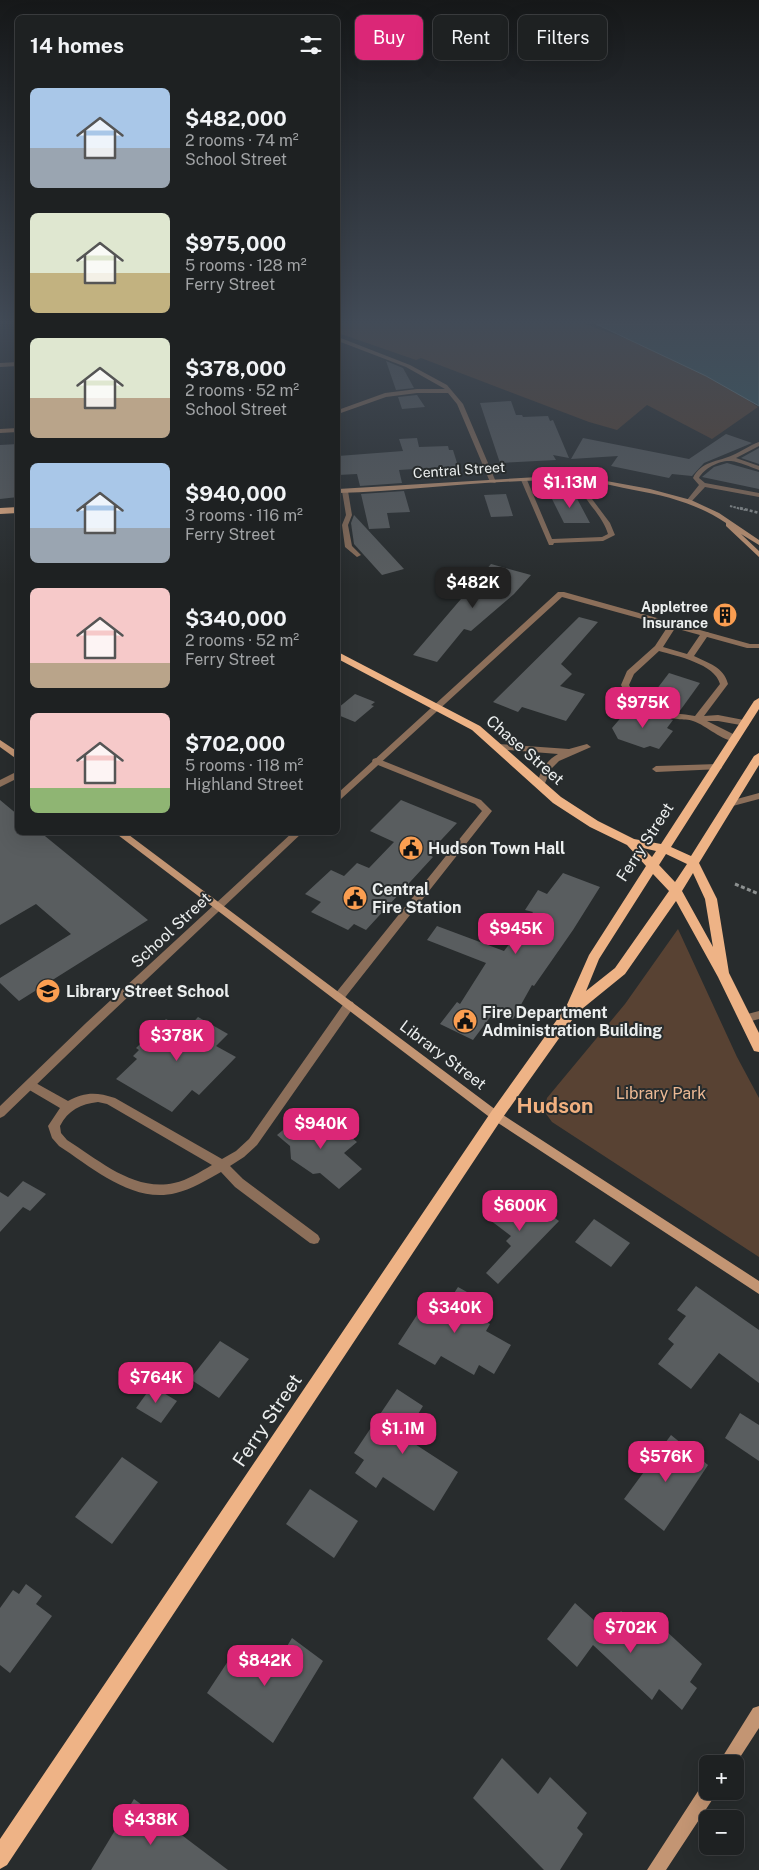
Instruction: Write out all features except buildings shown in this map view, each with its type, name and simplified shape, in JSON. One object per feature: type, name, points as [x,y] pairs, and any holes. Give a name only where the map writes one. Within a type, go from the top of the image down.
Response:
[{"type":"main road","points":[[0,511],[15,510]]},
{"type":"main road","name":"Chase Street","points":[[340,656],[476,728],[540,786],[575,813],[631,842],[663,848],[693,862]]},
{"type":"main road","name":"Ferry Street","points":[[0,1858],[496,1116],[572,1008],[593,958],[759,701]]},
{"type":"main road","name":"Ferry Street","points":[[572,1008],[620,971],[661,915],[759,756]]},
{"type":"main road","points":[[631,842],[676,891],[706,947],[724,975],[759,1047]]},
{"type":"main road","points":[[693,862],[711,898],[724,975]]},
{"type":"street","points":[[463,411],[493,482]]},
{"type":"street","points":[[0,431],[15,430]]},
{"type":"street","points":[[759,444],[732,459],[711,464],[698,474],[696,478],[703,485],[759,495]]},
{"type":"street","points":[[732,459],[759,468]]},
{"type":"street","points":[[524,480],[551,543],[603,539],[612,535],[606,522],[588,500],[578,479]]},
{"type":"street","name":"Central Street","points":[[341,491],[524,480],[578,479],[638,488],[689,501],[725,520]]},
{"type":"street","points":[[689,501],[703,485]]},
{"type":"street","points":[[341,491],[349,515],[345,525],[349,547],[357,555]]},
{"type":"street","points":[[725,520],[759,543]]},
{"type":"street","points":[[725,520],[746,544],[759,555]]},
{"type":"street","points":[[340,795],[561,594],[755,646],[759,652]]},
{"type":"street","points":[[673,625],[658,648],[630,673],[626,685],[627,691],[633,699],[648,708],[673,716],[697,719],[718,718],[746,723]]},
{"type":"street","points":[[689,657],[705,634]]},
{"type":"street","points":[[658,648],[689,657],[719,673],[723,678],[724,684],[697,719]]},
{"type":"street","points":[[697,719],[720,733],[736,739]]},
{"type":"street","points":[[0,743],[15,755]]},
{"type":"street","points":[[498,747],[569,752]]},
{"type":"street","points":[[540,786],[545,768],[550,762],[569,752],[587,747]]},
{"type":"street","points":[[339,997],[487,811],[478,802],[376,761]]},
{"type":"street","points":[[656,769],[718,767]]},
{"type":"street","points":[[0,784],[15,776]]},
{"type":"street","points":[[729,804],[759,796]]},
{"type":"street","name":"Library Street","points":[[122,835],[496,1116],[759,1288]]},
{"type":"street","name":"School Street","points":[[0,1113],[90,1026],[296,835]]},
{"type":"street","points":[[314,1239],[239,1183],[222,1165],[111,1101],[98,1097],[85,1098],[66,1106],[54,1126],[56,1135],[63,1143],[139,1189],[154,1192],[183,1187],[201,1179],[222,1165],[240,1154],[253,1142],[349,1005]]},
{"type":"street","points":[[744,1019],[759,1015]]},
{"type":"street","points":[[30,1085],[66,1106]]},
{"type":"street","points":[[732,1755],[759,1714]]},
{"type":"street","points":[[656,1870],[702,1800]]},
{"type":"path","points":[[728,505],[759,513]]},
{"type":"path","points":[[735,884],[759,894]]},
{"type":"green space","points":[[561,411],[639,411],[617,430]]},
{"type":"green space","points":[[659,411],[752,411],[712,439]]},
{"type":"green space","name":"Library Park","points":[[678,929],[737,1057],[759,1098],[759,1257],[552,1122],[544,1111],[547,1098],[625,1004]]},
{"type":"place","name":"Appletree Insurance","points":[[725,615]]},
{"type":"place","name":"Hudson Town Hall","points":[[411,848]]},
{"type":"place","name":"Central Fire Station","points":[[355,898]]},
{"type":"place","name":"Library Street School","points":[[48,991]]},
{"type":"place","name":"Fire Department Administration Building","points":[[465,1021]]},
{"type":"district","name":"Hudson","points":[[555,1105]]}]
